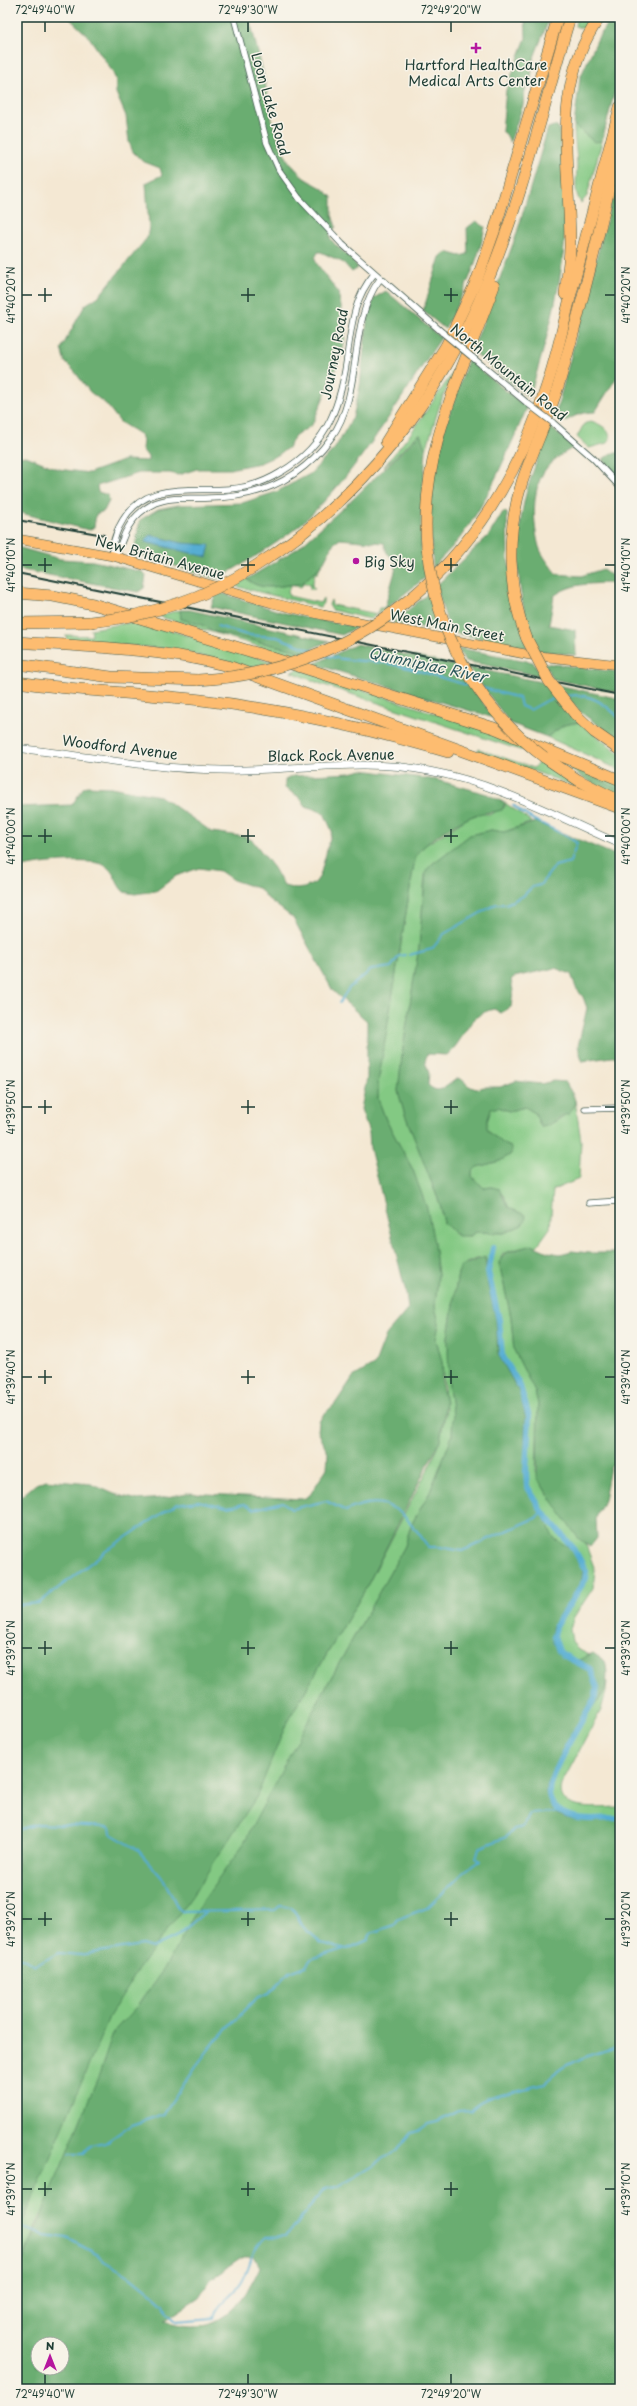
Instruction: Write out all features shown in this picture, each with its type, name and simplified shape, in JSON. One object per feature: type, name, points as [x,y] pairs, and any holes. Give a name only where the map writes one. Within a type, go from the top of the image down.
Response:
[{"type":"highway","points":[[362,479],[373,458],[405,413],[446,346],[474,288],[494,232],[558,17]]},
{"type":"highway","points":[[17,623],[91,622],[144,614],[183,602],[219,587],[254,567],[308,529],[362,479],[407,426],[454,353],[488,280],[521,184],[570,17]]},
{"type":"highway","points":[[564,322],[570,246],[565,138],[566,108],[578,60],[600,17]]},
{"type":"highway","points":[[17,671],[73,677],[198,680],[240,676],[298,661],[355,635],[405,602],[457,554],[503,487],[523,449],[540,407],[564,322],[620,107]]},
{"type":"highway","points":[[620,138],[608,195],[560,380],[525,476],[514,516],[511,543],[512,582],[518,612],[527,639],[549,681],[575,714],[594,732],[620,750]]},
{"type":"highway","points":[[521,184],[520,208],[508,247],[436,441],[427,494],[427,547],[439,610],[462,665],[496,713],[520,738],[544,757],[578,780],[620,801]]},
{"type":"highway","points":[[17,593],[53,596],[93,604],[263,655],[494,728],[620,780]]},
{"type":"highway","points":[[17,642],[151,652],[186,657],[228,666],[620,808]]},
{"type":"highway","points":[[17,664],[111,677]]},
{"type":"highway","points":[[17,682],[199,700],[302,716],[400,739],[520,776],[554,784]]},
{"type":"main road","name":"New Britain Avenue","points":[[17,539],[113,556],[272,603]]},
{"type":"main road","name":"West Main Street","points":[[272,603],[352,621],[500,650],[563,660],[620,665]]},
{"type":"street","name":"Loon Lake Road","points":[[234,17],[267,143],[279,170],[299,198],[333,235],[380,279]]},
{"type":"street","name":"Journey Road","points":[[113,556],[113,544],[120,525],[133,507],[143,500],[164,491],[231,489],[257,483],[282,472],[310,450],[324,432],[338,404],[344,384],[356,302],[363,287],[374,274]]},
{"type":"street","name":"Journey Road","points":[[113,556],[118,551],[133,521],[156,503],[177,498],[232,498],[260,492],[286,480],[316,456],[332,437],[347,407],[353,385],[365,305],[370,292],[380,279]]},
{"type":"street","name":"North Mountain Road","points":[[380,279],[594,458],[620,488]]},
{"type":"street","name":"Woodford Avenue","points":[[17,748],[145,764],[221,770]]},
{"type":"street","name":"Black Rock Avenue","points":[[221,770],[362,765],[428,770],[472,781],[496,790],[620,844]]},
{"type":"street","points":[[585,1109],[620,1108]]},
{"type":"street","points":[[589,1203],[620,1201]]},
{"type":"green space","points":[[68,17],[249,17],[263,72],[272,120],[280,145],[289,162],[304,178],[322,188],[332,197],[332,215],[336,227],[330,233],[330,238],[355,263],[358,268],[352,272],[344,263],[321,252],[318,252],[315,258],[317,264],[338,292],[346,331],[343,351],[312,425],[294,437],[289,447],[278,455],[260,463],[230,469],[197,469],[178,475],[170,473],[139,473],[97,486],[98,492],[108,495],[109,501],[104,511],[96,514],[94,527],[89,530],[17,512],[17,457],[26,456],[58,469],[89,473],[125,460],[148,461],[148,457],[142,449],[143,440],[141,435],[120,422],[106,404],[90,392],[75,372],[65,362],[61,349],[85,305],[99,296],[147,238],[149,227],[146,183],[162,175],[160,168],[142,161],[133,152],[129,142],[126,116],[116,93],[116,80],[112,71],[89,37]]},
{"type":"green space","points":[[525,17],[550,17],[533,60],[531,79],[525,90],[523,105],[510,142],[506,134],[502,131],[506,90],[526,38]]},
{"type":"green space","points":[[577,17],[596,17],[587,30],[575,26]]},
{"type":"green space","points":[[612,17],[620,17],[620,71],[602,141],[594,142],[574,125],[580,78],[598,38]]},
{"type":"green space","points":[[574,125],[594,141],[602,141],[587,196],[581,203],[576,189],[577,161]]},
{"type":"green space","points":[[554,126],[559,128],[563,172],[565,202],[564,247],[555,304],[529,398],[472,351],[516,236],[548,128]]},
{"type":"green space","points":[[620,168],[620,372],[595,412],[579,414],[565,422],[556,413]]},
{"type":"green space","points":[[476,221],[485,227],[482,241],[474,267],[445,329],[423,311],[440,257],[446,252],[460,256],[468,254],[467,228]]},
{"type":"green space","points":[[386,291],[441,338],[376,436],[322,504],[301,524],[281,539],[217,579],[134,553],[140,520],[158,509],[178,505],[242,503],[276,492],[310,474],[335,448],[353,417],[360,386],[367,322],[374,298]]},
{"type":"green space","points":[[468,360],[527,408],[497,475],[480,508],[460,538],[433,567],[429,510],[436,452]]},
{"type":"green space","points":[[454,371],[440,404],[426,450],[419,434],[383,468],[411,433]]},
{"type":"green space","points":[[591,421],[601,425],[608,432],[610,439],[607,443],[589,448],[577,437],[584,424]]},
{"type":"green space","points":[[550,427],[574,447],[558,457],[548,466],[540,478],[537,487],[534,507],[535,528],[540,550],[556,574],[581,576],[603,569],[620,582],[620,589],[614,588],[610,583],[588,584],[574,586],[554,596],[549,625],[575,630],[576,655],[538,651],[530,632],[521,592],[518,551],[523,510],[529,482]]},
{"type":"green space","points":[[420,434],[426,450],[421,516],[421,548],[426,577],[384,610],[396,568],[395,560],[387,553],[384,543],[340,539],[333,544],[322,565],[301,584],[266,587],[259,586],[247,579],[298,548],[353,499]]},
{"type":"green space","points":[[612,453],[620,453],[620,480],[603,459]]},
{"type":"green space","points":[[503,512],[507,513],[508,560],[527,648],[450,632],[436,586],[489,535]]},
{"type":"green space","points":[[17,547],[60,559],[93,561],[143,572],[146,576],[144,588],[138,592],[17,569]]},
{"type":"green space","points":[[320,567],[318,573],[315,573],[312,586],[315,589],[310,589],[310,584],[304,583],[301,587],[291,585],[301,584]]},
{"type":"green space","points":[[247,579],[259,586],[273,587],[291,585],[288,591],[289,596],[320,603],[323,598],[323,603],[320,607],[235,586]]},
{"type":"green space","points":[[221,593],[285,613],[357,627],[342,635],[211,607],[215,596]]},
{"type":"green space","points":[[429,593],[440,630],[392,623]]},
{"type":"green space","points":[[331,600],[332,605],[377,614],[371,619],[332,610],[329,605]]},
{"type":"green space","points":[[379,608],[384,608],[377,614]]},
{"type":"green space","points":[[180,610],[181,619],[202,625],[215,632],[304,652],[292,656],[158,616]]},
{"type":"green space","points":[[180,610],[190,610],[329,641],[304,652],[215,632],[202,625],[181,619]]},
{"type":"green space","points":[[140,621],[273,662],[248,668],[173,649],[67,641],[66,635],[92,636],[91,629]]},
{"type":"green space","points":[[357,644],[457,666],[494,718],[314,664]]},
{"type":"green space","points":[[458,648],[533,662],[541,676],[465,661]]},
{"type":"green space","points":[[544,663],[620,672],[620,693],[553,679]]},
{"type":"green space","points":[[468,667],[546,683],[579,722],[564,725],[547,737],[510,723]]},
{"type":"green space","points":[[299,669],[514,739],[525,749],[520,750],[321,684],[291,672]]},
{"type":"green space","points":[[558,685],[620,699],[620,741],[579,711]]},
{"type":"green space","points":[[579,722],[620,754],[620,770],[547,737],[564,725]]},
{"type":"green space","points":[[478,749],[534,768],[540,761],[583,789],[478,751]]},
{"type":"green space","points":[[548,753],[616,788],[614,794],[583,778]]},
{"type":"green space","points":[[580,769],[620,784],[620,797],[614,794],[616,788],[594,778]]},
{"type":"green space","points":[[362,770],[437,780],[487,794],[505,803],[502,810],[481,813],[450,827],[425,846],[415,858],[378,1083],[378,1099],[386,1120],[413,1170],[427,1208],[434,1243],[438,1275],[435,1307],[439,1323],[436,1339],[442,1362],[442,1386],[446,1402],[440,1440],[366,1588],[287,1722],[257,1796],[192,1896],[137,1971],[109,2017],[17,2236],[17,1500],[36,1484],[46,1480],[91,1484],[114,1494],[138,1500],[162,1498],[187,1493],[303,1499],[310,1495],[327,1468],[328,1453],[318,1431],[319,1422],[323,1415],[335,1404],[353,1377],[375,1364],[386,1335],[408,1309],[406,1293],[370,1148],[369,1132],[361,1109],[367,1078],[367,1021],[333,991],[293,918],[267,898],[260,889],[233,880],[220,871],[199,868],[176,876],[156,891],[135,894],[124,892],[111,871],[104,865],[98,863],[61,862],[17,869],[17,807],[72,805],[83,788],[87,786],[111,787],[160,796],[212,832],[246,837],[253,841],[274,868],[284,886],[296,889],[304,888],[315,883],[320,876],[332,831],[324,813],[306,806],[299,797],[285,788],[285,780],[293,776],[350,773]]},
{"type":"green space","points":[[505,803],[532,822],[504,832],[491,830],[470,835],[431,865],[425,875],[419,947],[403,1048],[398,1091],[404,1112],[440,1204],[444,1223],[451,1227],[454,1234],[470,1236],[476,1232],[504,1233],[522,1225],[521,1213],[509,1208],[504,1196],[492,1187],[484,1188],[472,1177],[472,1172],[477,1167],[500,1161],[511,1154],[511,1147],[504,1144],[488,1131],[487,1122],[491,1109],[498,1107],[509,1111],[525,1107],[535,1113],[541,1127],[557,1121],[571,1109],[575,1100],[581,1141],[579,1179],[553,1190],[550,1228],[537,1246],[524,1247],[503,1254],[501,1257],[500,1267],[511,1317],[514,1350],[535,1392],[538,1404],[536,1471],[544,1489],[586,1545],[595,1570],[593,1588],[574,1617],[570,1629],[572,1641],[577,1649],[592,1656],[607,1682],[606,1692],[601,1710],[561,1785],[561,1794],[564,1801],[581,1807],[620,1807],[620,1825],[556,1817],[543,1797],[576,1667],[550,1648],[551,1564],[540,1507],[525,1477],[520,1394],[498,1354],[496,1319],[488,1286],[486,1259],[479,1258],[466,1263],[458,1273],[448,1337],[449,1388],[453,1414],[452,1436],[430,1492],[411,1525],[405,1546],[323,1692],[336,1941],[40,2215],[17,2275],[17,2236],[25,2217],[17,2217],[17,1514],[304,1693],[366,1588],[431,1463],[440,1440],[446,1410],[442,1362],[436,1339],[439,1323],[435,1307],[438,1275],[434,1243],[413,1170],[386,1120],[378,1099],[378,1083],[415,858],[424,846],[468,818],[479,814],[491,814],[505,807]]},
{"type":"green space","points":[[536,822],[620,857],[620,1056],[582,1061],[578,1046],[587,1008],[583,997],[576,988],[571,974],[555,968],[514,977],[511,980],[513,991],[511,1007],[501,1013],[494,1009],[478,1016],[447,1055],[427,1054],[425,1062],[429,1073],[428,1085],[433,1089],[437,1090],[445,1088],[460,1078],[469,1086],[476,1089],[484,1087],[500,1087],[516,1081],[541,1084],[553,1081],[566,1082],[575,1100],[573,1109],[569,1114],[541,1127],[535,1113],[525,1107],[509,1111],[498,1107],[491,1109],[487,1122],[488,1131],[504,1144],[511,1147],[511,1154],[500,1161],[477,1167],[472,1172],[472,1177],[484,1188],[492,1187],[499,1189],[509,1208],[525,1215],[526,1218],[522,1225],[504,1233],[476,1232],[470,1236],[458,1236],[444,1223],[440,1204],[404,1112],[398,1091],[403,1048],[419,947],[426,871],[431,865],[470,835],[491,830],[504,832]]},
{"type":"green space","points":[[532,1245],[548,1252],[560,1254],[572,1251],[589,1253],[620,1253],[620,1456],[610,1467],[604,1500],[596,1518],[597,1538],[590,1547],[578,1538],[537,1478],[538,1404],[535,1392],[514,1350],[511,1317],[500,1267],[501,1259],[505,1253]]},
{"type":"green space","points":[[485,1257],[488,1286],[496,1319],[498,1354],[520,1394],[525,1415],[525,1477],[532,1494],[545,1515],[551,1533],[556,1540],[569,1547],[577,1555],[583,1569],[581,1583],[552,1628],[553,1643],[566,1659],[579,1660],[593,1653],[605,1661],[606,1666],[607,1677],[601,1697],[598,1702],[584,1714],[575,1728],[552,1773],[546,1791],[553,1811],[559,1815],[585,1821],[620,1820],[620,2389],[17,2389],[17,2275],[100,2072],[114,2031],[137,2006],[166,1966],[198,1908],[242,1846],[323,1692],[405,1546],[411,1525],[430,1492],[452,1436],[453,1414],[449,1388],[448,1337],[458,1273],[461,1266]],"holes":[[[243,2257],[255,2257],[260,2267],[255,2278],[242,2298],[225,2315],[204,2325],[188,2326],[164,2321],[199,2298],[211,2279]]]},
{"type":"water","points":[[150,535],[182,543],[210,545],[207,557],[145,542]]},
{"type":"waterway","name":"Quinnipiac River","points":[[217,626],[247,635],[277,637],[314,651]]},
{"type":"waterway","name":"Quinnipiac River","points":[[325,655],[347,660],[395,665],[471,686]]},
{"type":"waterway","name":"Quinnipiac River","points":[[483,688],[519,698],[521,706],[530,710],[548,700],[557,698]]},
{"type":"waterway","name":"Quinnipiac River","points":[[566,696],[574,695],[589,697],[608,708],[620,719]]},
{"type":"waterway","points":[[409,955],[432,949],[444,934],[496,904],[506,904],[523,896],[532,887],[540,885],[555,866],[570,862],[577,843],[561,833],[536,821],[513,805]]},
{"type":"waterway","points":[[339,1003],[349,988],[371,970],[391,967],[399,956],[405,955]]},
{"type":"waterway","points":[[493,1248],[488,1272],[499,1320],[502,1355],[520,1386],[529,1417],[526,1472],[527,1486],[542,1511],[574,1549],[586,1571],[585,1580],[556,1625],[554,1636],[559,1651],[563,1655],[590,1669],[597,1687],[596,1696],[561,1757],[551,1781],[549,1794],[553,1804],[565,1814],[585,1819],[620,1818]]},
{"type":"waterway","points":[[17,1605],[39,1603],[110,1548],[176,1504],[198,1501],[227,1507],[245,1504],[254,1509],[283,1502],[291,1509],[326,1501],[346,1511],[360,1505],[373,1503],[384,1504],[404,1516],[412,1524],[428,1547],[440,1547],[462,1551],[536,1518],[542,1511]]},
{"type":"waterway","points":[[17,1830],[38,1824],[110,1827],[111,1834],[137,1849],[164,1880],[178,1908],[183,1912],[275,1910],[280,1906],[286,1907],[295,1912],[304,1927],[320,1943],[347,1949],[368,1940],[371,1933],[395,1925],[398,1919],[427,1908],[462,1874],[480,1861],[476,1858],[479,1848],[506,1837],[514,1829],[523,1827],[530,1814],[554,1812],[566,1815]]},
{"type":"waterway","points":[[17,1958],[22,1958],[35,1966],[58,1953],[79,1955],[142,1945],[152,1948],[177,1936],[205,1912]]},
{"type":"waterway","points":[[69,2154],[83,2154],[90,2146],[105,2143],[131,2125],[164,2114],[196,2066],[217,2039],[258,1997],[269,1993],[290,1972],[306,1966],[311,1959],[343,1949]]},
{"type":"waterway","points":[[17,2226],[44,2235],[67,2238],[98,2255],[104,2261],[133,2278],[153,2294],[164,2304],[167,2313],[176,2321],[214,2318],[219,2307],[240,2285],[246,2274],[254,2252],[261,2242],[266,2237],[285,2236],[297,2225],[302,2216],[326,2189],[336,2187],[396,2151],[411,2133],[418,2131],[428,2124],[437,2122],[459,2111],[470,2110],[485,2099],[504,2093],[545,2084],[558,2070],[568,2065],[590,2055],[620,2047]]},
{"type":"railway","points":[[17,520],[104,535]]},
{"type":"railway","points":[[17,573],[620,695]]},
{"type":"place","name":"Hartford HealthCare Medical Arts Center","points":[[476,48]]},
{"type":"place","name":"Big Sky","points":[[356,561]]}]
